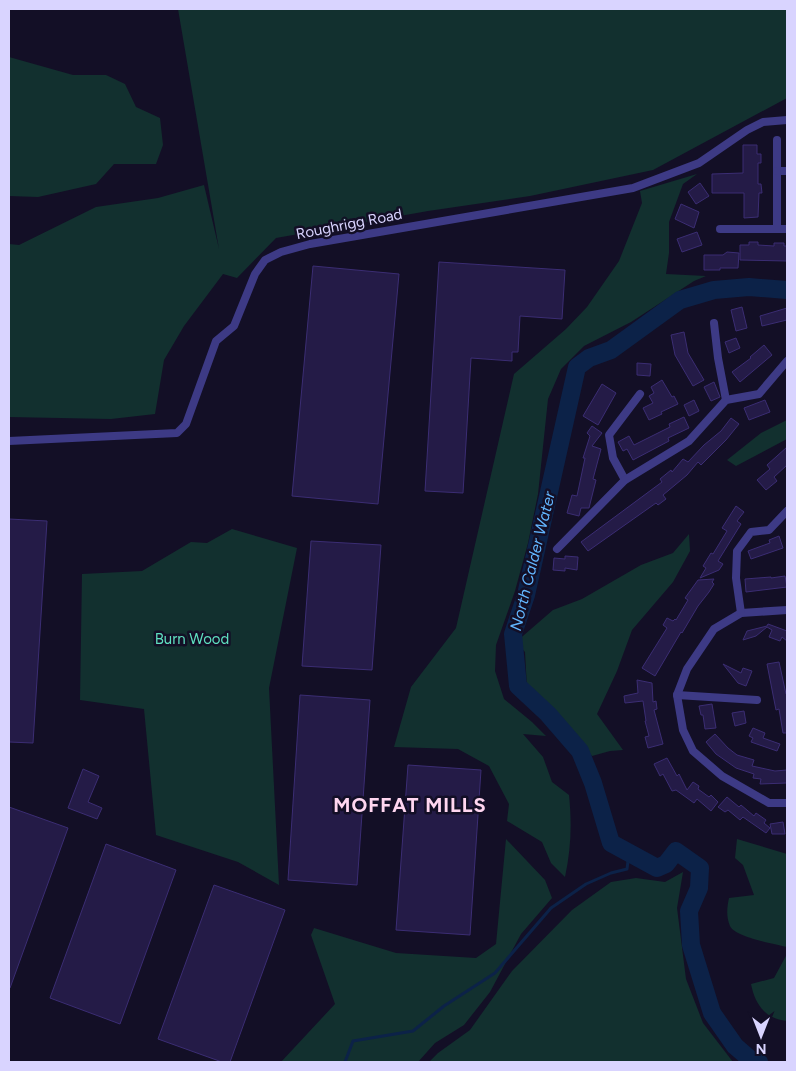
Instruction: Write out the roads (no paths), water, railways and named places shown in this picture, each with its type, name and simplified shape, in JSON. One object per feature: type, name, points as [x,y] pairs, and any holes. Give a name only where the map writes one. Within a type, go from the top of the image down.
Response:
[{"type":"street","name":"Roughrigg Road","points":[[9,441],[177,433],[186,424],[216,341],[234,326],[255,274],[265,260],[282,252],[310,244],[633,188],[699,163],[747,130],[763,122],[787,120]]},
{"type":"street","points":[[776,140],[777,229]]},
{"type":"street","points":[[777,171],[787,171]]},
{"type":"street","points":[[720,229],[787,229]]},
{"type":"street","points":[[714,323],[726,400]]},
{"type":"street","points":[[557,550],[625,480],[689,441],[726,400],[759,394],[787,361]]},
{"type":"street","points":[[625,480],[613,458],[609,435],[640,394]]},
{"type":"street","points":[[741,613],[736,578],[738,551],[751,532],[768,530],[787,511]]},
{"type":"street","points":[[787,610],[741,613],[714,629],[687,669],[677,695],[683,730],[693,751],[722,776],[768,803],[787,803]]},
{"type":"street","points":[[677,695],[757,700]]},
{"type":"waterway","name":"North Calder Water","points":[[759,1062],[750,1059],[735,1046],[712,1013],[691,945],[689,911],[699,888],[700,868],[676,851],[666,864],[657,868],[611,843],[593,783],[580,751],[548,714],[518,686],[513,634],[526,595],[577,367],[589,358],[611,350],[680,300],[714,290],[749,287],[787,290]]},
{"type":"waterway","points":[[345,1062],[353,1041],[413,1031],[444,1006],[495,973],[551,908],[586,884],[611,873],[627,869],[629,853]]},
{"type":"district","name":"MOFFAT MILLS","points":[[410,805]]},
{"type":"park label","name":"Burn Wood","points":[[192,639]]}]
